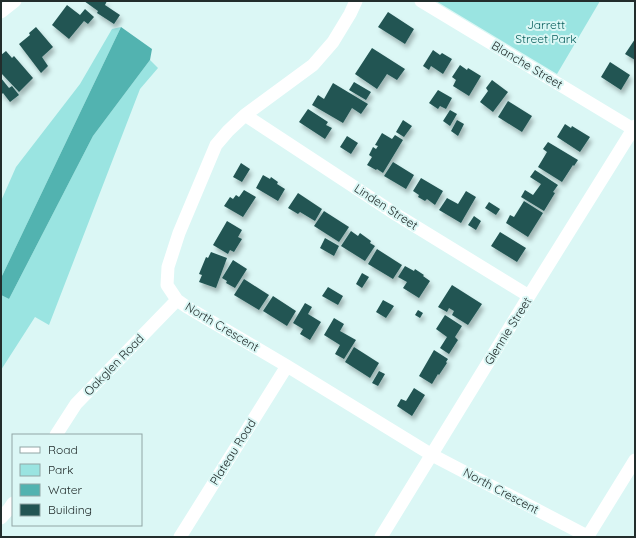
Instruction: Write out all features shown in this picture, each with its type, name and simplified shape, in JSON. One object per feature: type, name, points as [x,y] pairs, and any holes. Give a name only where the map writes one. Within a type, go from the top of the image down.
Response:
[{"type":"street","points":[[1,12],[15,1]]},
{"type":"street","name":"North Crescent","points":[[356,1],[333,42],[312,65],[245,115],[216,145],[179,233],[168,267],[167,285],[177,300],[432,455],[588,536]]},
{"type":"street","name":"Blanche Street","points":[[421,1],[634,128]]},
{"type":"street","name":"Linden Street","points":[[245,115],[397,215],[529,296]]},
{"type":"street","name":"Glennie Street","points":[[381,537],[634,128]]},
{"type":"street","name":"Oakglen Road","points":[[57,434],[76,404],[177,300]]},
{"type":"street","name":"Plateau Road","points":[[180,537],[287,366]]},
{"type":"street","points":[[588,536],[635,460]]},
{"type":"street","points":[[1,518],[12,504]]},
{"type":"green space","name":"Jarrett Street Park","points":[[436,1],[600,1],[557,74]]},
{"type":"green space","points":[[121,27],[1,278],[1,201],[16,167],[80,84],[112,29]]},
{"type":"green space","points":[[150,60],[158,68],[140,89],[49,325],[35,317],[1,370],[1,295],[9,299],[93,136]]},
{"type":"water","points":[[121,27],[152,49],[150,60],[93,136],[9,299],[1,295],[1,278]]},
{"type":"building","points":[[84,1],[107,1],[105,5],[120,15],[114,24],[97,13],[98,11]]},
{"type":"building","points":[[67,5],[80,15],[85,9],[94,17],[88,24],[84,21],[69,39],[52,25]]},
{"type":"building","points":[[388,12],[414,29],[405,44],[378,27]]},
{"type":"building","points":[[36,27],[53,47],[42,57],[48,66],[41,73],[19,44],[30,35],[29,33]]},
{"type":"building","points":[[635,39],[635,60],[625,54]]},
{"type":"building","points":[[372,48],[405,69],[397,80],[387,74],[377,89],[355,74]]},
{"type":"building","points":[[433,50],[440,55],[442,53],[452,59],[443,74],[431,66],[429,70],[423,66]]},
{"type":"building","points":[[6,51],[12,58],[14,56],[33,78],[19,92],[1,73],[1,55]]},
{"type":"building","points":[[610,62],[630,75],[621,90],[601,77]]},
{"type":"building","points":[[460,65],[481,76],[469,96],[453,86],[456,80],[452,77]]},
{"type":"building","points":[[1,78],[9,88],[12,86],[19,95],[10,102],[3,93],[1,95]]},
{"type":"building","points":[[492,80],[508,92],[493,112],[480,102],[488,91],[486,88]]},
{"type":"building","points":[[354,82],[371,92],[366,100],[349,90]]},
{"type":"building","points":[[333,83],[368,104],[361,114],[352,108],[343,123],[312,105],[318,95],[324,99]]},
{"type":"building","points":[[438,90],[452,98],[446,109],[440,106],[438,109],[429,103]]},
{"type":"building","points":[[508,101],[532,116],[522,132],[498,117]]},
{"type":"building","points":[[308,109],[328,122],[326,125],[332,128],[325,139],[299,122]]},
{"type":"building","points":[[450,110],[457,114],[450,126],[443,121]]},
{"type":"building","points":[[403,120],[412,126],[404,137],[396,132]]},
{"type":"building","points":[[457,120],[464,124],[458,136],[451,131]]},
{"type":"building","points":[[565,124],[571,128],[572,126],[590,137],[580,152],[557,137]]},
{"type":"building","points":[[382,133],[392,139],[395,135],[403,140],[383,173],[367,165],[372,157],[369,155],[373,147],[376,149],[378,146],[375,145]]},
{"type":"building","points":[[347,136],[358,143],[351,154],[340,147]]},
{"type":"building","points":[[548,142],[578,160],[562,182],[538,167],[547,152],[543,149]]},
{"type":"building","points":[[393,162],[414,175],[406,189],[384,176]]},
{"type":"building","points":[[241,163],[250,169],[242,182],[233,177]]},
{"type":"building","points":[[535,170],[558,185],[544,211],[521,197],[525,190],[533,195],[541,184],[530,177]]},
{"type":"building","points":[[263,175],[270,179],[271,177],[278,182],[277,184],[285,189],[278,201],[256,188]]},
{"type":"building","points":[[421,178],[443,191],[435,205],[427,199],[425,201],[418,197],[419,195],[413,191]]},
{"type":"building","points":[[244,190],[256,197],[243,217],[224,206],[230,197],[233,199],[236,195],[239,197]]},
{"type":"building","points":[[466,191],[476,197],[461,223],[439,210],[447,198],[458,204]]},
{"type":"building","points":[[298,193],[322,209],[315,221],[300,212],[298,214],[288,208]]},
{"type":"building","points":[[524,201],[543,213],[528,237],[506,223],[510,215],[514,217]]},
{"type":"building","points":[[489,202],[500,209],[496,215],[485,208]]},
{"type":"building","points":[[324,211],[349,227],[339,242],[314,226]]},
{"type":"building","points":[[474,216],[481,221],[476,230],[468,225]]},
{"type":"building","points":[[227,221],[242,230],[238,237],[242,239],[234,252],[230,250],[228,254],[213,245]]},
{"type":"building","points":[[351,231],[358,236],[360,233],[375,246],[365,261],[341,246]]},
{"type":"building","points":[[500,232],[526,248],[517,262],[491,246]]},
{"type":"building","points":[[325,238],[339,246],[334,256],[320,248]]},
{"type":"building","points":[[377,249],[402,265],[393,279],[368,264]]},
{"type":"building","points":[[211,252],[227,258],[216,288],[199,282],[202,275],[199,274],[206,257],[208,258]]},
{"type":"building","points":[[233,260],[247,269],[235,288],[226,283],[227,281],[222,278]]},
{"type":"building","points":[[405,266],[414,271],[415,269],[430,281],[419,298],[403,288],[407,282],[398,277]]},
{"type":"building","points":[[362,273],[369,277],[362,288],[356,284]]},
{"type":"building","points":[[244,279],[269,295],[259,310],[234,295]]},
{"type":"building","points":[[452,285],[482,304],[468,325],[452,315],[454,311],[449,308],[447,312],[438,307]]},
{"type":"building","points":[[328,287],[343,296],[338,305],[322,296]]},
{"type":"building","points":[[273,296],[296,311],[287,326],[263,311]]},
{"type":"building","points":[[383,300],[394,306],[386,318],[376,312]]},
{"type":"building","points":[[305,303],[312,307],[308,314],[321,322],[310,340],[300,334],[303,329],[293,323]]},
{"type":"building","points":[[418,310],[423,313],[420,318],[415,315]]},
{"type":"building","points":[[445,315],[462,326],[455,337],[458,340],[449,354],[440,348],[447,337],[436,329]]},
{"type":"building","points":[[334,318],[344,324],[340,331],[356,340],[344,359],[335,354],[340,345],[324,335]]},
{"type":"building","points":[[354,347],[379,363],[370,378],[345,362]]},
{"type":"building","points":[[434,350],[448,359],[446,362],[447,363],[432,384],[419,376]]},
{"type":"building","points":[[379,371],[385,374],[378,386],[372,383]]},
{"type":"building","points":[[414,388],[425,395],[412,416],[397,406],[401,399],[406,401]]}]
